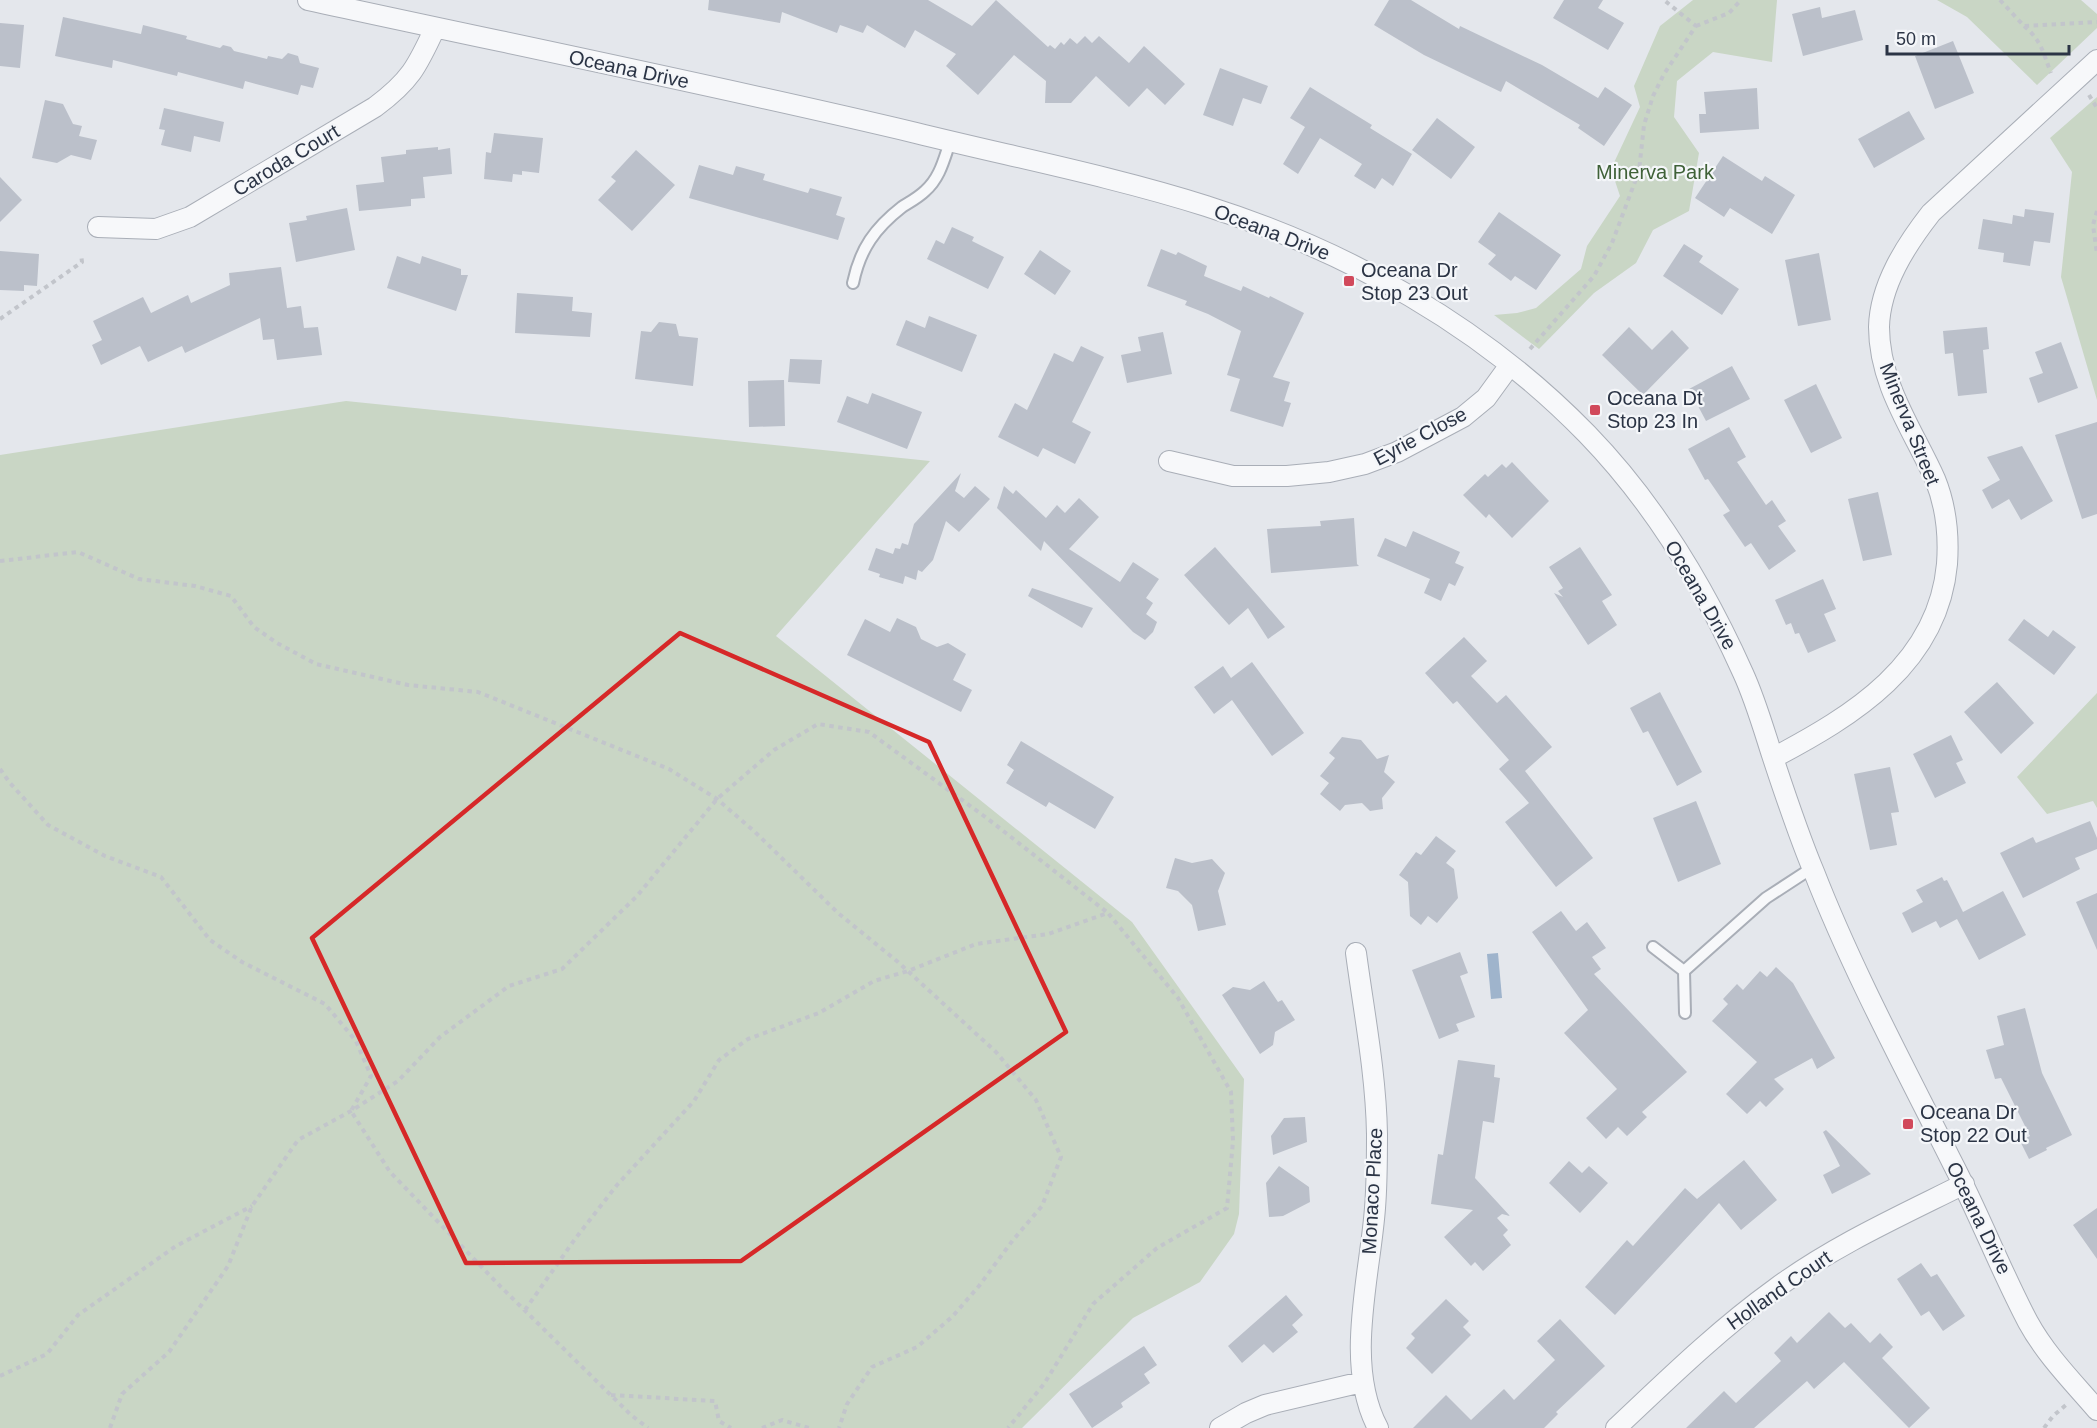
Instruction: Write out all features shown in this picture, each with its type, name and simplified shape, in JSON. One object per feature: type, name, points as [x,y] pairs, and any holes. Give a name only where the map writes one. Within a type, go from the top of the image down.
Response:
[{"type":"street","name":"Oceana Drive","points":[[308,0],[786,102],[1129,184],[1208,207],[1287,235],[1373,274],[1440,314],[1510,365],[1547,395],[1589,436],[1621,473],[1680,554],[1715,616],[1745,677],[1812,868],[1870,998],[1964,1184],[2028,1322],[2063,1371],[2097,1410]]},
{"type":"street","name":"Caroda Court","points":[[98,227],[156,229],[190,217],[375,107],[409,78],[421,60],[435,28]]},
{"type":"street","name":"Minerva Street","points":[[1773,758],[1824,731],[1857,709],[1902,668],[1924,638],[1937,608],[1946,576],[1948,544],[1945,514],[1935,482],[1890,385],[1880,347],[1879,325],[1885,294],[1896,266],[1911,238],[1931,213],[2097,60]]},
{"type":"street","name":"Eyrie Close","points":[[1169,461],[1233,476],[1287,476],[1329,472],[1365,464],[1397,452],[1462,417],[1486,398],[1510,365]]},
{"type":"street","name":"Monaco Place","points":[[1356,953],[1375,1097],[1377,1134],[1375,1207],[1362,1334],[1362,1382],[1378,1428]]},
{"type":"street","name":"Holland Court","points":[[1616,1428],[1717,1335],[1776,1288],[1843,1246],[1964,1184]]},
{"type":"street","points":[[1220,1428],[1246,1413],[1265,1406],[1362,1382]]},
{"type":"lane","points":[[853,283],[865,245],[876,231],[901,208],[926,191],[941,171],[950,142]]},
{"type":"lane","points":[[1685,1013],[1684,972],[1766,898],[1812,868]]},
{"type":"lane","points":[[1653,947],[1684,972]]},
{"type":"path","points":[[1664,0],[1696,26]]},
{"type":"path","points":[[1530,349],[1594,276],[1612,243],[1639,171],[1644,125],[1653,96],[1664,74],[1696,26],[1728,13],[1741,0]]},
{"type":"path","points":[[2000,0],[2035,36],[2043,48],[2053,77]]},
{"type":"path","points":[[2024,26],[2097,22]]},
{"type":"path","points":[[2087,92],[2097,108]]},
{"type":"path","points":[[2097,211],[2093,225],[2097,254]]},
{"type":"path","points":[[0,319],[82,262],[81,254]]},
{"type":"path","points":[[0,561],[78,552],[139,579],[195,586],[231,596],[254,627],[277,643],[316,664],[408,685],[477,692],[669,769],[717,799],[755,832],[838,914],[908,971],[996,1052],[1036,1100],[1061,1157],[1042,1206],[952,1317],[916,1347],[872,1366],[847,1404],[839,1428]]},
{"type":"path","points":[[110,1428],[122,1394],[169,1352],[228,1266],[252,1206],[298,1140],[351,1111],[398,1081],[441,1037],[509,986],[562,969],[637,896],[717,799],[774,750],[818,724],[869,732],[988,819],[1108,913],[1178,998],[1231,1092],[1233,1141],[1227,1208],[1157,1248],[1093,1304],[1044,1384],[1008,1428]]},
{"type":"path","points":[[0,769],[48,825],[105,856],[161,877],[210,940],[242,962],[325,1004],[356,1041],[371,1076],[351,1111]]},
{"type":"path","points":[[525,1310],[575,1239],[617,1185],[694,1101],[718,1060],[748,1039],[819,1012],[874,981],[908,971],[976,944],[1048,934],[1108,913]]},
{"type":"path","points":[[351,1111],[390,1172],[525,1310],[648,1428]]},
{"type":"path","points":[[0,1376],[47,1354],[78,1315],[176,1246],[252,1206]]},
{"type":"path","points":[[612,1395],[715,1401],[719,1421],[730,1428]]},
{"type":"path","points":[[2044,1428],[2054,1416]]},
{"type":"path","points":[[762,1428],[782,1420],[809,1428]]},
{"type":"highlighted area","points":[[680,633],[929,742],[1066,1032],[741,1261],[466,1263],[312,938]]},
{"type":"green space","name":"Minerva Park","points":[[1693,0],[1777,0],[1772,62],[1713,52],[1677,81],[1674,117],[1699,153],[1689,211],[1653,230],[1636,263],[1594,293],[1539,349],[1494,315],[1517,313],[1536,308],[1581,269],[1587,246],[1620,196],[1611,169],[1640,107],[1634,86],[1660,26]]},
{"type":"green space","points":[[1937,0],[2081,0],[2097,14],[2097,28],[2037,85],[1967,17]]},
{"type":"green space","points":[[2097,97],[2097,400],[2061,277],[2072,172],[2050,138]]},
{"type":"green space","points":[[346,401],[930,461],[776,636],[1132,922],[1244,1079],[1239,1214],[1234,1234],[1200,1282],[1133,1318],[1022,1428],[0,1428],[0,455]]},
{"type":"green space","points":[[2097,693],[2097,808],[2093,801],[2047,814],[2017,777]]},
{"type":"water","points":[[1498,953],[1502,998],[1491,999],[1487,954]]},
{"type":"building","points":[[709,0],[928,0],[972,26],[996,0],[1048,47],[1050,45],[1055,49],[1061,42],[1064,45],[1070,38],[1077,44],[1085,36],[1092,43],[1099,36],[1129,63],[1144,46],[1185,84],[1165,105],[1147,88],[1129,107],[1096,76],[1071,103],[1045,103],[1046,81],[1014,55],[978,95],[946,66],[956,54],[915,30],[905,48],[867,25],[863,33],[840,25],[837,33],[782,12],[780,23],[708,10]]},
{"type":"building","points":[[1389,0],[1411,0],[1459,29],[1460,26],[1542,65],[1598,98],[1605,87],[1632,105],[1604,146],[1578,128],[1580,125],[1506,81],[1501,92],[1424,55],[1374,25]]},
{"type":"building","points":[[1564,0],[1603,0],[1598,8],[1624,23],[1608,50],[1553,18]]},
{"type":"building","points":[[1820,7],[1822,18],[1855,10],[1863,40],[1803,56],[1792,14]]},
{"type":"building","points":[[63,17],[141,34],[143,25],[187,36],[186,39],[220,48],[223,45],[231,47],[234,51],[267,59],[268,56],[282,59],[288,53],[298,56],[300,63],[319,68],[313,88],[301,85],[298,95],[245,81],[243,89],[178,72],[177,76],[113,60],[112,68],[55,56]]},
{"type":"building","points":[[0,23],[24,25],[20,68],[0,66]]},
{"type":"building","points":[[1953,41],[1974,93],[1935,109],[1915,56]]},
{"type":"building","points":[[1220,68],[1268,86],[1261,104],[1243,98],[1233,126],[1203,115]]},
{"type":"building","points":[[1310,87],[1372,125],[1370,128],[1412,154],[1393,186],[1382,178],[1375,189],[1354,176],[1362,164],[1320,138],[1298,174],[1283,164],[1305,127],[1290,118]]},
{"type":"building","points":[[1757,88],[1759,129],[1700,133],[1699,114],[1706,114],[1704,92]]},
{"type":"building","points":[[45,100],[63,104],[73,124],[82,126],[79,136],[97,140],[91,160],[71,155],[57,163],[32,158]]},
{"type":"building","points":[[164,108],[224,122],[220,142],[194,136],[191,152],[161,145],[165,130],[159,129]]},
{"type":"building","points":[[1909,111],[1925,139],[1874,168],[1858,139]]},
{"type":"building","points":[[1437,118],[1475,147],[1451,179],[1412,150]]},
{"type":"building","points":[[494,133],[543,138],[539,173],[522,171],[522,175],[513,174],[512,182],[484,179],[486,152],[491,153]]},
{"type":"building","points":[[438,147],[438,150],[450,148],[452,174],[423,177],[425,198],[411,199],[411,206],[359,211],[356,185],[384,182],[381,157],[406,154],[406,150]]},
{"type":"building","points":[[636,150],[675,185],[632,231],[598,200],[616,181],[611,177]]},
{"type":"building","points":[[1723,156],[1762,181],[1765,176],[1795,195],[1772,234],[1730,208],[1724,217],[1695,198]]},
{"type":"building","points":[[699,165],[733,175],[736,166],[765,174],[763,180],[808,193],[810,188],[842,197],[836,215],[845,218],[838,240],[689,198]]},
{"type":"building","points":[[0,177],[22,200],[0,222]]},
{"type":"building","points":[[347,208],[355,250],[296,262],[289,223],[307,220],[306,216]]},
{"type":"building","points":[[2025,209],[2054,213],[2050,243],[2034,241],[2030,266],[2003,262],[2004,253],[1978,249],[1983,219],[2012,224],[2013,215],[2024,217]]},
{"type":"building","points":[[1499,212],[1561,255],[1536,290],[1515,276],[1511,281],[1488,264],[1496,255],[1478,242]]},
{"type":"building","points":[[952,227],[974,237],[972,241],[1004,257],[988,289],[927,259],[936,240],[944,244]]},
{"type":"building","points":[[1684,244],[1703,256],[1699,262],[1739,289],[1722,315],[1663,276]]},
{"type":"building","points":[[1161,249],[1176,255],[1178,252],[1207,266],[1204,276],[1241,291],[1243,286],[1304,313],[1273,377],[1290,382],[1284,401],[1291,403],[1283,427],[1230,411],[1240,379],[1227,375],[1241,331],[1185,305],[1187,301],[1147,286]]},
{"type":"building","points":[[1040,250],[1071,271],[1055,295],[1024,274]]},
{"type":"building","points":[[0,251],[39,254],[37,286],[24,285],[24,291],[0,290]]},
{"type":"building","points":[[1819,253],[1831,320],[1798,326],[1785,260]]},
{"type":"building","points":[[397,256],[420,264],[422,256],[461,269],[461,275],[468,275],[456,311],[387,288]]},
{"type":"building","points":[[281,267],[287,308],[301,306],[304,328],[318,327],[322,355],[277,360],[274,339],[263,340],[260,318],[185,353],[182,346],[148,362],[140,346],[101,365],[92,345],[102,340],[93,321],[143,297],[151,313],[188,295],[191,303],[230,285],[229,273]]},
{"type":"building","points":[[517,293],[573,297],[572,311],[592,313],[590,337],[515,333]]},
{"type":"building","points":[[929,316],[977,335],[962,372],[896,345],[906,320],[925,328]]},
{"type":"building","points":[[659,322],[676,324],[679,336],[698,338],[693,386],[635,379],[641,331],[651,332]]},
{"type":"building","points":[[1629,327],[1652,350],[1672,330],[1689,348],[1643,395],[1602,355]]},
{"type":"building","points":[[1987,327],[1989,349],[1983,350],[1987,393],[1958,396],[1953,353],[1945,354],[1943,331]]},
{"type":"building","points":[[1163,332],[1172,374],[1127,383],[1121,355],[1141,351],[1138,337]]},
{"type":"building","points":[[2061,342],[2078,388],[2038,403],[2029,378],[2043,373],[2035,352]]},
{"type":"building","points":[[1081,346],[1104,357],[1072,422],[1091,432],[1075,464],[1043,448],[1038,457],[998,437],[1015,403],[1027,410],[1054,353],[1073,362]]},
{"type":"building","points":[[790,359],[822,360],[820,384],[788,382]]},
{"type":"building","points":[[1732,366],[1750,399],[1706,421],[1689,389]]},
{"type":"building","points":[[784,380],[785,426],[749,427],[748,381]]},
{"type":"building","points":[[1816,384],[1842,438],[1811,453],[1784,400]]},
{"type":"building","points":[[872,393],[922,412],[907,449],[837,422],[847,396],[868,404]]},
{"type":"building","points":[[2097,422],[2097,514],[2082,519],[2055,435]]},
{"type":"building","points":[[1729,427],[1746,457],[1737,462],[1766,505],[1772,500],[1786,521],[1778,526],[1796,551],[1769,570],[1751,543],[1745,547],[1723,515],[1730,511],[1708,479],[1705,480],[1688,449]]},
{"type":"building","points":[[2022,446],[2053,501],[2021,520],[2009,499],[1992,509],[1982,490],[2000,480],[1987,457]]},
{"type":"building","points":[[1512,462],[1549,501],[1512,538],[1489,514],[1486,518],[1463,495],[1485,474],[1488,477],[1502,464],[1506,468]]},
{"type":"building","points":[[961,473],[955,491],[964,498],[975,486],[990,499],[959,532],[946,521],[933,560],[922,572],[918,570],[916,580],[905,576],[903,584],[879,577],[880,574],[868,570],[876,548],[893,554],[895,548],[900,549],[902,543],[908,545],[914,524]]},
{"type":"building","points":[[1004,486],[1013,494],[1016,490],[1046,518],[1057,505],[1065,513],[1079,498],[1099,517],[1069,549],[1120,582],[1133,562],[1159,579],[1146,598],[1153,603],[1146,614],[1157,622],[1153,632],[1145,640],[1133,632],[1044,541],[1041,551],[997,508]]},
{"type":"building","points":[[1878,492],[1892,555],[1863,561],[1848,499]]},
{"type":"building","points":[[1354,518],[1359,566],[1271,573],[1267,529],[1321,526],[1320,521]]},
{"type":"building","points":[[1413,531],[1460,552],[1455,563],[1464,567],[1455,586],[1449,583],[1441,601],[1424,593],[1430,579],[1377,556],[1385,538],[1406,547]]},
{"type":"building","points":[[1215,547],[1285,627],[1268,639],[1248,608],[1229,625],[1184,575]]},
{"type":"building","points":[[1580,547],[1612,595],[1602,601],[1617,625],[1588,645],[1554,593],[1563,597],[1558,591],[1563,588],[1549,567]]},
{"type":"building","points":[[1823,579],[1836,609],[1824,614],[1836,641],[1808,653],[1799,633],[1795,634],[1791,623],[1786,625],[1775,600]]},
{"type":"building","points":[[1032,588],[1093,608],[1082,628],[1028,596]]},
{"type":"building","points":[[897,618],[916,627],[921,639],[937,647],[948,643],[966,654],[953,680],[972,690],[961,712],[847,655],[865,619],[890,632]]},
{"type":"building","points":[[2024,619],[2048,637],[2053,630],[2076,647],[2054,675],[2008,640]]},
{"type":"building","points":[[1464,637],[1487,661],[1471,676],[1497,703],[1506,695],[1552,747],[1525,771],[1593,858],[1556,887],[1505,822],[1529,803],[1499,769],[1509,760],[1457,701],[1453,704],[1425,673]]},
{"type":"building","points":[[1252,662],[1304,733],[1272,756],[1232,700],[1214,714],[1194,687],[1223,666],[1231,678]]},
{"type":"building","points":[[1997,682],[2034,723],[2001,754],[1964,712]]},
{"type":"building","points":[[1660,692],[1702,772],[1677,786],[1648,731],[1643,733],[1630,708]]},
{"type":"building","points":[[1951,735],[1963,760],[1956,763],[1966,783],[1935,798],[1913,754]]},
{"type":"building","points":[[1342,737],[1361,740],[1377,759],[1389,755],[1384,772],[1395,782],[1382,798],[1383,809],[1370,811],[1362,803],[1345,805],[1340,811],[1320,794],[1329,783],[1320,776],[1335,758],[1329,753]]},
{"type":"building","points":[[1021,741],[1114,797],[1095,829],[1049,802],[1046,807],[1006,783],[1014,770],[1007,765]]},
{"type":"building","points":[[1890,767],[1899,812],[1891,813],[1897,845],[1870,850],[1854,774]]},
{"type":"building","points":[[1696,801],[1721,864],[1678,882],[1653,818]]},
{"type":"building","points":[[2090,821],[2097,838],[2097,849],[2075,858],[2080,869],[2023,898],[2000,853],[2033,837],[2036,843]]},
{"type":"building","points":[[1436,836],[1456,851],[1446,863],[1454,869],[1458,898],[1437,923],[1428,916],[1421,925],[1410,916],[1408,882],[1399,875],[1416,852],[1421,855]]},
{"type":"building","points":[[1175,858],[1192,863],[1212,859],[1225,873],[1218,891],[1226,925],[1198,931],[1192,905],[1178,891],[1166,888]]},
{"type":"building","points":[[1942,877],[1944,881],[1947,880],[1963,912],[2003,891],[2026,935],[1979,960],[1957,919],[1940,928],[1936,921],[1912,933],[1902,913],[1923,902],[1916,890]]},
{"type":"building","points":[[2097,893],[2097,950],[2076,902]]},
{"type":"building","points":[[1561,911],[1576,931],[1587,922],[1606,948],[1592,957],[1601,969],[1594,974],[1687,1072],[1642,1112],[1647,1117],[1627,1136],[1618,1127],[1606,1139],[1586,1118],[1617,1089],[1564,1033],[1588,1010],[1532,932]]},
{"type":"building","points":[[1460,952],[1468,973],[1460,976],[1475,1017],[1456,1024],[1459,1031],[1439,1039],[1412,970]]},
{"type":"building","points":[[1776,967],[1793,983],[1835,1058],[1817,1069],[1812,1058],[1774,1079],[1784,1089],[1766,1107],[1760,1101],[1747,1114],[1726,1094],[1757,1062],[1712,1021],[1728,1004],[1723,999],[1737,984],[1743,990],[1760,971],[1767,977]]},
{"type":"building","points":[[1264,981],[1278,1002],[1282,1000],[1295,1020],[1275,1032],[1273,1045],[1260,1054],[1222,995],[1233,987],[1250,990]]},
{"type":"building","points":[[2025,1008],[2042,1073],[2072,1135],[2029,1159],[2020,1141],[2030,1136],[2001,1078],[1995,1079],[1986,1050],[2004,1045],[1997,1016]]},
{"type":"building","points":[[1458,1060],[1495,1065],[1494,1077],[1500,1078],[1494,1123],[1483,1121],[1475,1178],[1510,1216],[1502,1214],[1497,1218],[1508,1230],[1503,1235],[1511,1245],[1483,1271],[1475,1262],[1471,1266],[1444,1237],[1473,1210],[1431,1204],[1438,1154],[1443,1155]]},
{"type":"building","points":[[1305,1117],[1307,1142],[1273,1155],[1271,1136],[1284,1118]]},
{"type":"building","points":[[1826,1130],[1871,1174],[1832,1194],[1823,1175],[1840,1166],[1823,1132]]},
{"type":"building","points":[[1744,1160],[1777,1200],[1741,1230],[1719,1203],[1615,1315],[1585,1287],[1627,1240],[1633,1246],[1685,1188],[1697,1199]]},
{"type":"building","points":[[1569,1161],[1582,1173],[1589,1166],[1608,1183],[1580,1213],[1549,1183]]},
{"type":"building","points":[[1279,1166],[1309,1187],[1310,1202],[1283,1216],[1269,1217],[1266,1183]]},
{"type":"building","points":[[2097,1208],[2097,1259],[2073,1225]]},
{"type":"building","points":[[1921,1263],[1931,1277],[1937,1274],[1965,1316],[1943,1331],[1929,1311],[1921,1316],[1897,1279]]},
{"type":"building","points":[[1286,1295],[1303,1315],[1292,1325],[1298,1332],[1273,1353],[1264,1344],[1242,1363],[1228,1346]]},
{"type":"building","points":[[1446,1299],[1469,1321],[1463,1327],[1471,1335],[1432,1374],[1406,1348],[1415,1338],[1411,1334]]},
{"type":"building","points":[[1829,1312],[1845,1328],[1851,1323],[1870,1343],[1880,1333],[1893,1347],[1882,1358],[1930,1408],[1909,1428],[1844,1362],[1814,1389],[1807,1381],[1754,1428],[1686,1428],[1724,1391],[1736,1403],[1781,1361],[1774,1353],[1791,1336],[1797,1343]]},
{"type":"building","points":[[1560,1319],[1605,1366],[1556,1412],[1558,1414],[1544,1428],[1413,1428],[1446,1395],[1471,1420],[1504,1389],[1514,1400],[1555,1360],[1537,1341]]},
{"type":"building","points":[[1144,1346],[1157,1365],[1144,1374],[1150,1383],[1121,1403],[1123,1407],[1092,1428],[1069,1394]]},
{"type":"place","name":"Oceana Dr Stop 23 Out","points":[[1349,281]]},
{"type":"place","name":"Oceana Dt Stop 23 In","points":[[1595,410]]},
{"type":"place","name":"Oceana Dr Stop 22 Out","points":[[1908,1124]]}]
